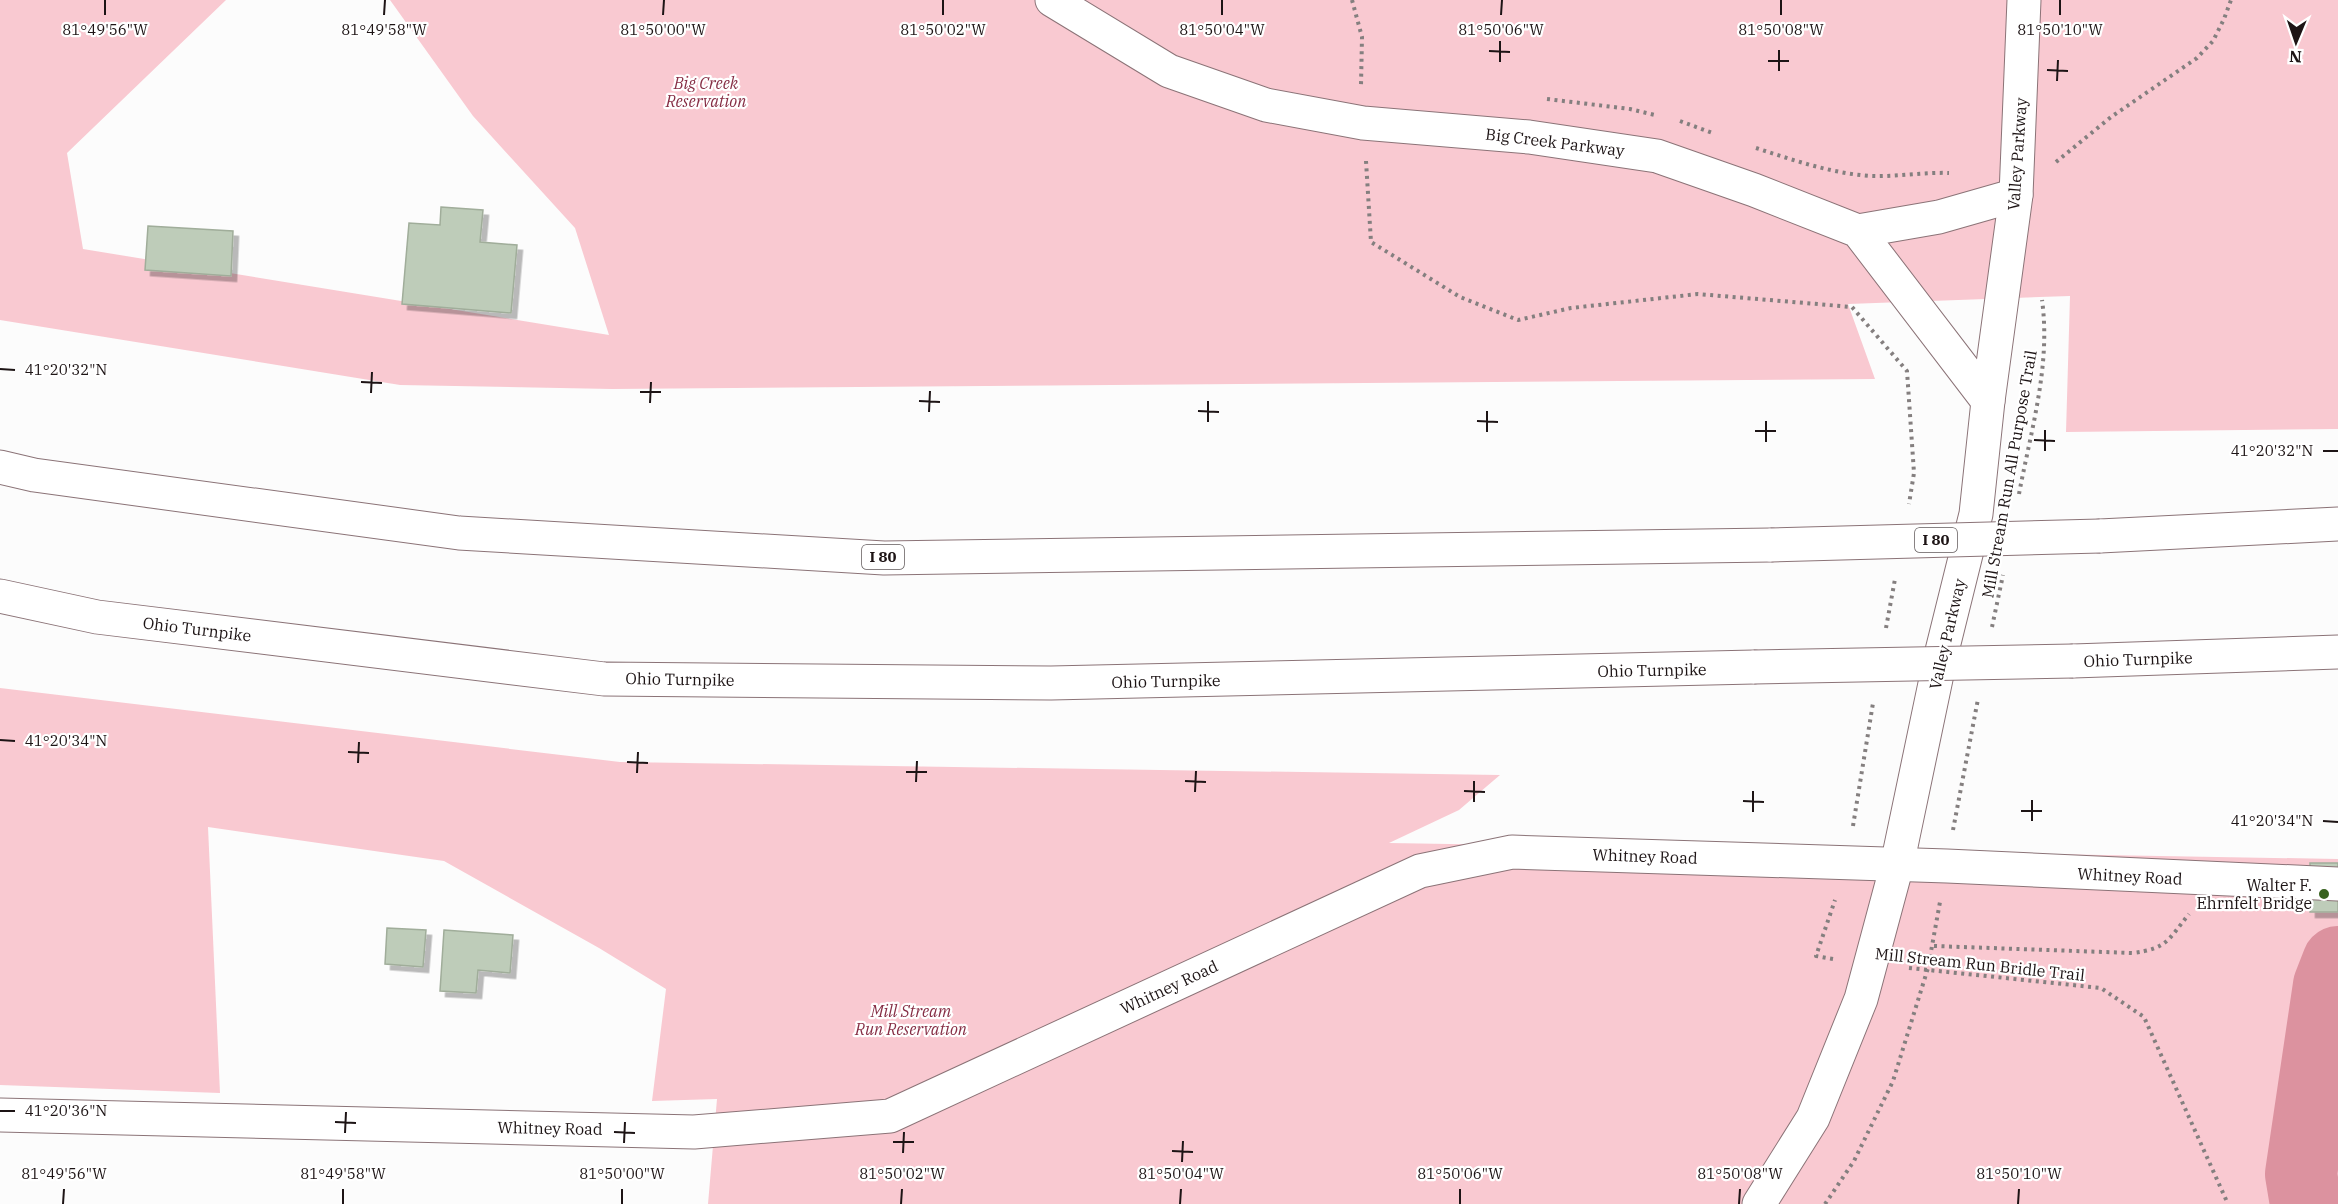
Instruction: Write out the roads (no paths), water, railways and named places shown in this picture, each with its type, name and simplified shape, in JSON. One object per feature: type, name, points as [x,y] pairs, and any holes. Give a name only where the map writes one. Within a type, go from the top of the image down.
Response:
[{"type":"main road","name":"Big Creek Parkway","points":[[1052,0],[1168,71],[1266,105],[1363,123],[1529,136],[1657,156],[1754,190],[1858,231]]},
{"type":"main road","name":"Valley Parkway","points":[[1759,1204],[1813,1118],[1862,999],[1897,865],[1941,655],[1976,514],[1988,401],[2016,195],[2024,0]]},
{"type":"main road","points":[[1988,401],[1858,231],[1939,217],[2016,195]]},
{"type":"main road","name":"I 80","points":[[0,467],[34,474],[459,533],[884,558],[1771,544],[2100,536],[2322,524]]},
{"type":"main road","name":"Ohio Turnpike","points":[[0,596],[97,617],[604,678],[1051,683],[2073,661],[2338,652]]},
{"type":"main road","name":"Whitney Road","points":[[0,1115],[694,1132],[890,1116],[1420,871],[1512,852],[1897,865],[2324,884]]},
{"type":"waterway","points":[[2306,1204],[2301,1174],[2329,985],[2338,962]]},
{"type":"place","name":"Walter F. Ehrnfelt Bridge","points":[[2324,894]]},
{"type":"park label","name":"Big Creek Reservation","points":[[706,92]]},
{"type":"park label","name":"Mill Stream Run Reservation","points":[[911,1020]]}]
